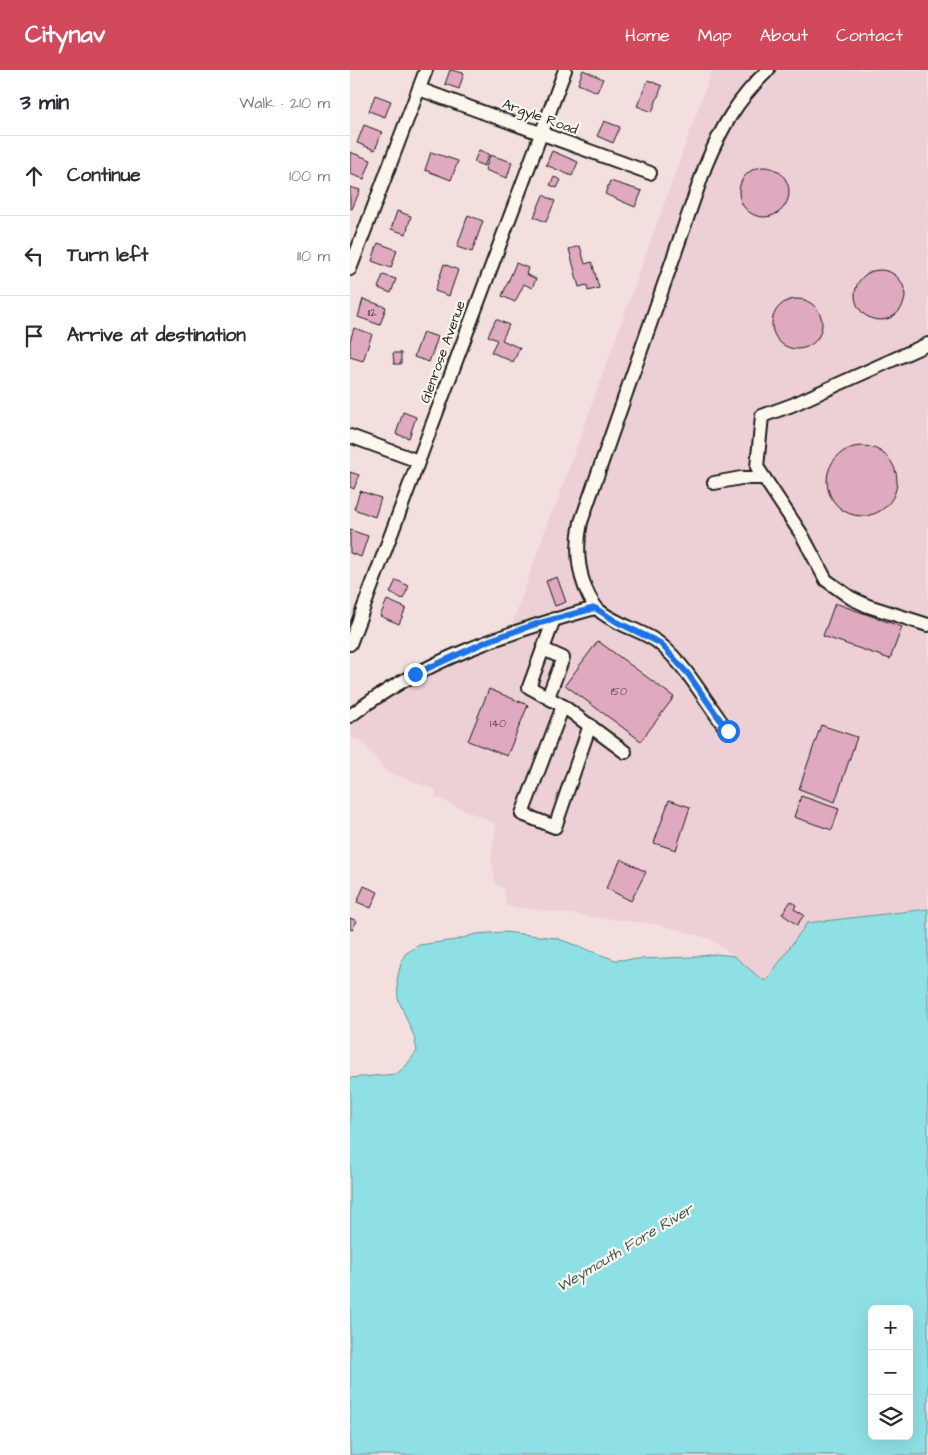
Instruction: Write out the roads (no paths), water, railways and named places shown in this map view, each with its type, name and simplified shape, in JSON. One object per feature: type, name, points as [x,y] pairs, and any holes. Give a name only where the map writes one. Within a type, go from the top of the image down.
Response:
[{"type":"street","points":[[350,269],[426,70]]},
{"type":"street","name":"Glenrose Avenue","points":[[350,644],[565,70]]},
{"type":"street","points":[[728,731],[688,674],[660,643],[617,622],[595,608],[581,576],[577,556],[577,539],[581,522],[705,167],[718,135],[738,104],[768,70]]},
{"type":"street","name":"Argyle Road","points":[[419,89],[650,172]]},
{"type":"street","points":[[928,344],[792,405],[762,416],[757,467],[802,535],[826,580],[859,602],[928,625]]},
{"type":"street","points":[[350,436],[418,462]]},
{"type":"street","points":[[714,483],[741,478],[764,478]]},
{"type":"street","points":[[350,716],[384,692],[446,659],[490,640],[595,608]]},
{"type":"street","points":[[554,619],[529,687],[563,706],[625,752]]},
{"type":"street","points":[[543,649],[563,658],[548,697]]},
{"type":"street","points":[[563,706],[522,814],[555,827],[590,725]]},
{"type":"water","name":"Weymouth Fore River","points":[[928,909],[928,1455],[350,1455],[350,1078],[396,1074],[405,1067],[417,1051],[414,1036],[398,999],[397,980],[405,954],[419,945],[456,940],[476,934],[504,932],[556,938],[615,960],[692,957],[717,954],[734,956],[766,981],[807,923]]}]
